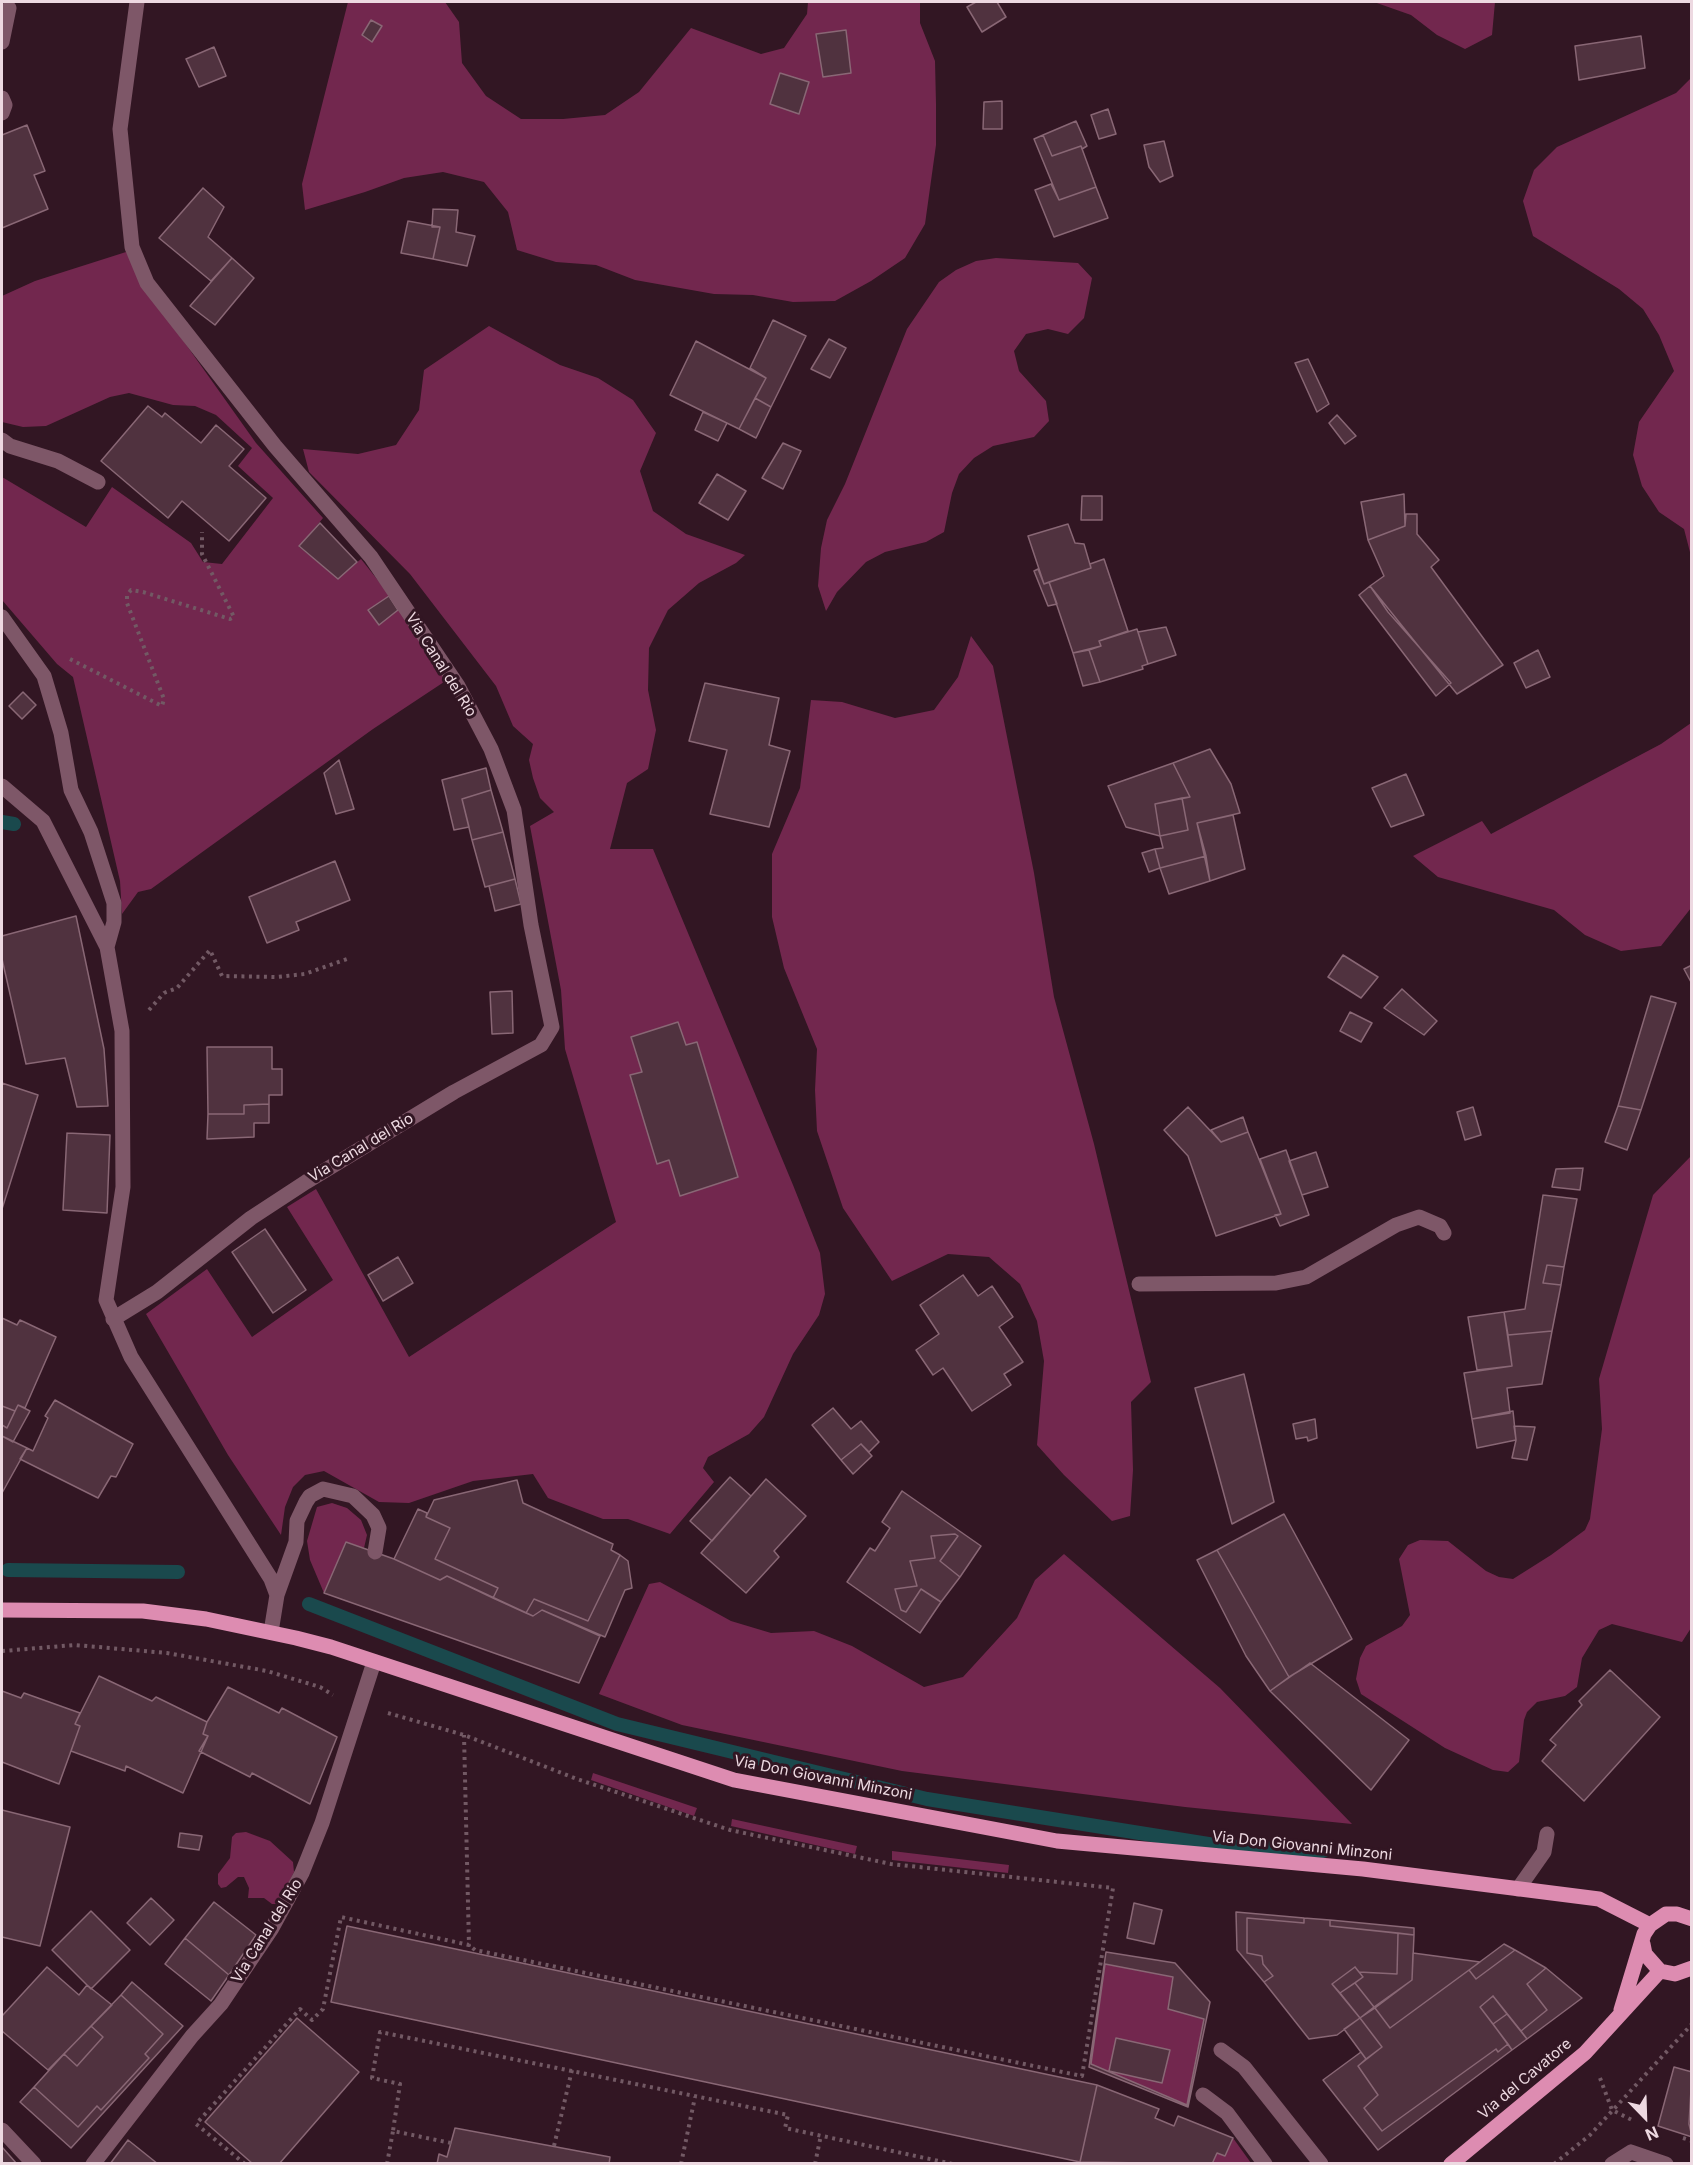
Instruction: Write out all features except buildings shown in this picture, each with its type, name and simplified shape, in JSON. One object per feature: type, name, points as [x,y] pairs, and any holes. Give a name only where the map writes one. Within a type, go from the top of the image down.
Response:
[{"type":"main road","name":"Via Don Giovanni Minzoni","points":[[2,1610],[143,1611],[206,1619],[271,1632],[331,1647],[734,1780],[1057,1841],[1363,1869],[1599,1899],[1650,1925]]},
{"type":"main road","points":[[1650,1925],[1666,1914],[1690,1915]]},
{"type":"main road","name":"Via del Cavatore","points":[[1618,2018],[1643,1944],[1644,1934],[1650,1925]]},
{"type":"main road","points":[[1643,1944],[1645,1954],[1660,1971],[1676,1974],[1692,1968]]},
{"type":"main road","name":"Via del Cavatore","points":[[1451,2163],[1585,2053],[1660,1971]]},
{"type":"street","name":"Via Canal del Rio","points":[[113,1318],[157,1292],[251,1218],[306,1182],[454,1092],[501,1069],[541,1045],[552,1027],[531,925],[514,810],[491,750],[458,686],[371,557],[275,446],[147,284],[132,247],[120,129],[137,2]]},
{"type":"street","points":[[2,42],[9,8]]},
{"type":"street","points":[[2,98],[5,105],[2,113]]},
{"type":"street","points":[[2,440],[10,446],[58,461],[98,482]]},
{"type":"street","points":[[2,617],[44,676],[61,734],[71,790],[91,832],[114,903],[114,922],[107,947]]},
{"type":"street","points":[[2,786],[43,821],[107,947],[122,1031],[123,1187],[106,1300],[131,1357],[271,1579],[277,1595]]},
{"type":"street","points":[[1139,1284],[1276,1283],[1306,1276],[1396,1225],[1419,1217],[1440,1226],[1444,1233]]},
{"type":"street","points":[[271,1632],[277,1595],[296,1542],[297,1521],[310,1496],[323,1489],[353,1496],[373,1515],[379,1528],[375,1552]]},
{"type":"street","name":"Via Canal del Rio","points":[[93,2163],[192,2036],[221,2004],[272,1928],[302,1874],[322,1823],[374,1662]]},
{"type":"street","points":[[1518,1889],[1544,1852],[1546,1834]]},
{"type":"street","points":[[1221,2050],[1244,2067],[1321,2163]]},
{"type":"street","points":[[1203,2095],[1227,2113],[1265,2163]]},
{"type":"street","points":[[2,2130],[34,2163]]},
{"type":"street","points":[[1612,2163],[1630,2158],[1666,2163]]},
{"type":"path","points":[[64,659],[73,659],[162,706],[164,699],[127,603],[127,595],[131,590],[143,592],[230,619],[234,617],[202,554],[202,532]]},
{"type":"path","points":[[122,1031],[152,1007],[164,993],[177,988],[210,950],[222,976],[276,977],[305,974],[350,958]]},
{"type":"path","points":[[2,1651],[75,1645],[177,1654],[267,1671],[320,1687],[342,1701],[464,1736],[678,1814],[798,1846],[891,1864],[1113,1887],[1082,2076],[475,1950],[469,1945],[341,1917],[322,2009],[312,2020],[300,2009],[196,2124],[245,2163]]},
{"type":"path","points":[[464,1736],[469,1945]]},
{"type":"path","points":[[1554,2163],[1590,2135],[1692,2024]]},
{"type":"path","points":[[387,2163],[400,2084],[372,2078],[380,2032],[788,2115],[785,2128],[953,2163]]},
{"type":"path","points":[[1585,2053],[1604,2083],[1612,2110],[1640,2124]]},
{"type":"path","points":[[554,2146],[572,2070]]},
{"type":"path","points":[[681,2163],[695,2097]]},
{"type":"path","points":[[393,2131],[451,2143]]},
{"type":"path","points":[[814,2163],[821,2136]]},
{"type":"path","points":[[1681,2138],[1692,2141]]},
{"type":"shaded area","points":[[348,2],[445,2],[459,22],[462,63],[486,96],[521,119],[563,119],[605,115],[639,92],[691,28],[761,54],[784,48],[807,14],[808,2],[920,2],[920,23],[935,61],[936,104],[936,145],[925,224],[905,258],[871,281],[835,301],[793,302],[753,295],[714,294],[635,280],[596,265],[556,262],[517,250],[508,212],[484,182],[443,172],[404,178],[305,210],[302,184]]},
{"type":"shaded area","points":[[1374,2],[1495,2],[1492,35],[1465,49],[1437,35],[1411,15]]},
{"type":"shaded area","points":[[1691,78],[1691,556],[1684,529],[1659,512],[1642,486],[1633,455],[1639,422],[1674,371],[1659,335],[1643,309],[1619,289],[1533,236],[1523,201],[1534,170],[1557,147],[1676,93]]},
{"type":"shaded area","points":[[126,252],[160,308],[256,443],[323,518],[299,547],[338,578],[361,559],[384,588],[447,680],[373,729],[151,889],[138,892],[122,914],[120,881],[73,677],[57,664],[2,600],[2,477],[86,527],[112,487],[191,543],[203,562],[222,564],[273,498],[238,466],[252,448],[216,415],[195,406],[173,405],[129,393],[110,397],[46,426],[23,427],[2,422],[2,296],[35,281]]},
{"type":"shaded area","points":[[996,258],[1078,263],[1092,278],[1084,318],[1068,334],[1048,329],[1026,334],[1014,351],[1019,371],[1046,401],[1049,421],[1034,437],[993,446],[974,458],[959,474],[952,493],[944,532],[926,542],[885,552],[866,562],[837,592],[826,611],[818,586],[821,548],[827,520],[845,484],[907,329],[939,282],[956,270],[976,261]]},
{"type":"shaded area","points":[[489,326],[560,365],[598,378],[633,400],[656,433],[640,471],[653,511],[686,534],[745,555],[736,563],[699,583],[668,610],[649,648],[648,690],[656,730],[648,769],[627,783],[610,849],[653,849],[820,1253],[825,1294],[819,1315],[793,1354],[764,1417],[749,1434],[708,1457],[703,1468],[714,1482],[670,1534],[628,1519],[603,1519],[548,1498],[533,1474],[473,1481],[409,1503],[379,1502],[324,1471],[305,1475],[293,1487],[285,1507],[281,1535],[228,1455],[146,1314],[207,1269],[252,1337],[333,1280],[287,1207],[316,1189],[409,1357],[616,1222],[565,1049],[561,990],[530,826],[554,812],[540,798],[533,778],[529,760],[533,744],[513,726],[496,686],[410,574],[309,472],[303,449],[358,454],[396,445],[419,410],[424,370]]},
{"type":"shaded area","points":[[971,636],[993,666],[1034,873],[1054,997],[1094,1144],[1151,1382],[1131,1402],[1133,1470],[1130,1516],[1112,1521],[1064,1475],[1037,1445],[1044,1361],[1037,1321],[1020,1284],[989,1257],[948,1254],[892,1281],[843,1208],[817,1131],[815,1090],[817,1049],[784,968],[772,917],[772,854],[800,788],[811,700],[842,702],[895,718],[934,710],[958,677]]},
{"type":"shaded area","points":[[1691,723],[1691,908],[1661,946],[1621,951],[1585,935],[1554,910],[1438,877],[1413,856],[1482,821],[1491,834],[1661,744]]},
{"type":"shaded area","points":[[1691,1156],[1691,1628],[1682,1642],[1612,1624],[1599,1630],[1582,1658],[1577,1687],[1565,1696],[1537,1702],[1527,1712],[1524,1720],[1519,1762],[1508,1772],[1493,1770],[1445,1748],[1361,1694],[1356,1679],[1360,1658],[1366,1646],[1402,1626],[1410,1615],[1399,1559],[1408,1545],[1420,1540],[1448,1541],[1486,1571],[1499,1577],[1513,1579],[1585,1530],[1590,1519],[1602,1429],[1599,1379],[1653,1195]]},
{"type":"shaded area","points":[[332,1503],[347,1508],[361,1520],[367,1535],[364,1548],[346,1542],[324,1593],[310,1560],[307,1541],[317,1507]]},
{"type":"shaded area","points":[[1064,1554],[1220,1688],[1352,1824],[1185,1807],[902,1771],[682,1725],[599,1694],[649,1584],[660,1582],[731,1621],[771,1633],[814,1631],[852,1646],[924,1687],[963,1677],[1017,1618],[1035,1580]]},
{"type":"shaded area","points":[[593,1773],[697,1808],[694,1816],[591,1780]]},
{"type":"shaded area","points":[[732,1819],[857,1846],[855,1854],[731,1826]]},
{"type":"shaded area","points":[[246,1832],[270,1841],[293,1862],[294,1872],[278,1904],[272,1904],[264,1898],[248,1898],[249,1888],[244,1877],[238,1877],[226,1887],[221,1888],[218,1884],[218,1874],[230,1858],[232,1837],[236,1833]]},
{"type":"shaded area","points":[[892,1851],[1009,1865],[1008,1873],[892,1860]]},
{"type":"shaded area","points":[[1105,1964],[1173,1977],[1168,2009],[1204,2019],[1187,2105],[1091,2064]]},
{"type":"shaded area","points":[[1233,2138],[1251,2163],[1212,2164],[1217,2153],[1225,2156]]},
{"type":"waterway","points":[[2,822],[14,824]]},
{"type":"waterway","points":[[8,1570],[178,1572]]},
{"type":"waterway","points":[[309,1604],[617,1724],[927,1799],[1221,1846],[1323,1851]]}]
